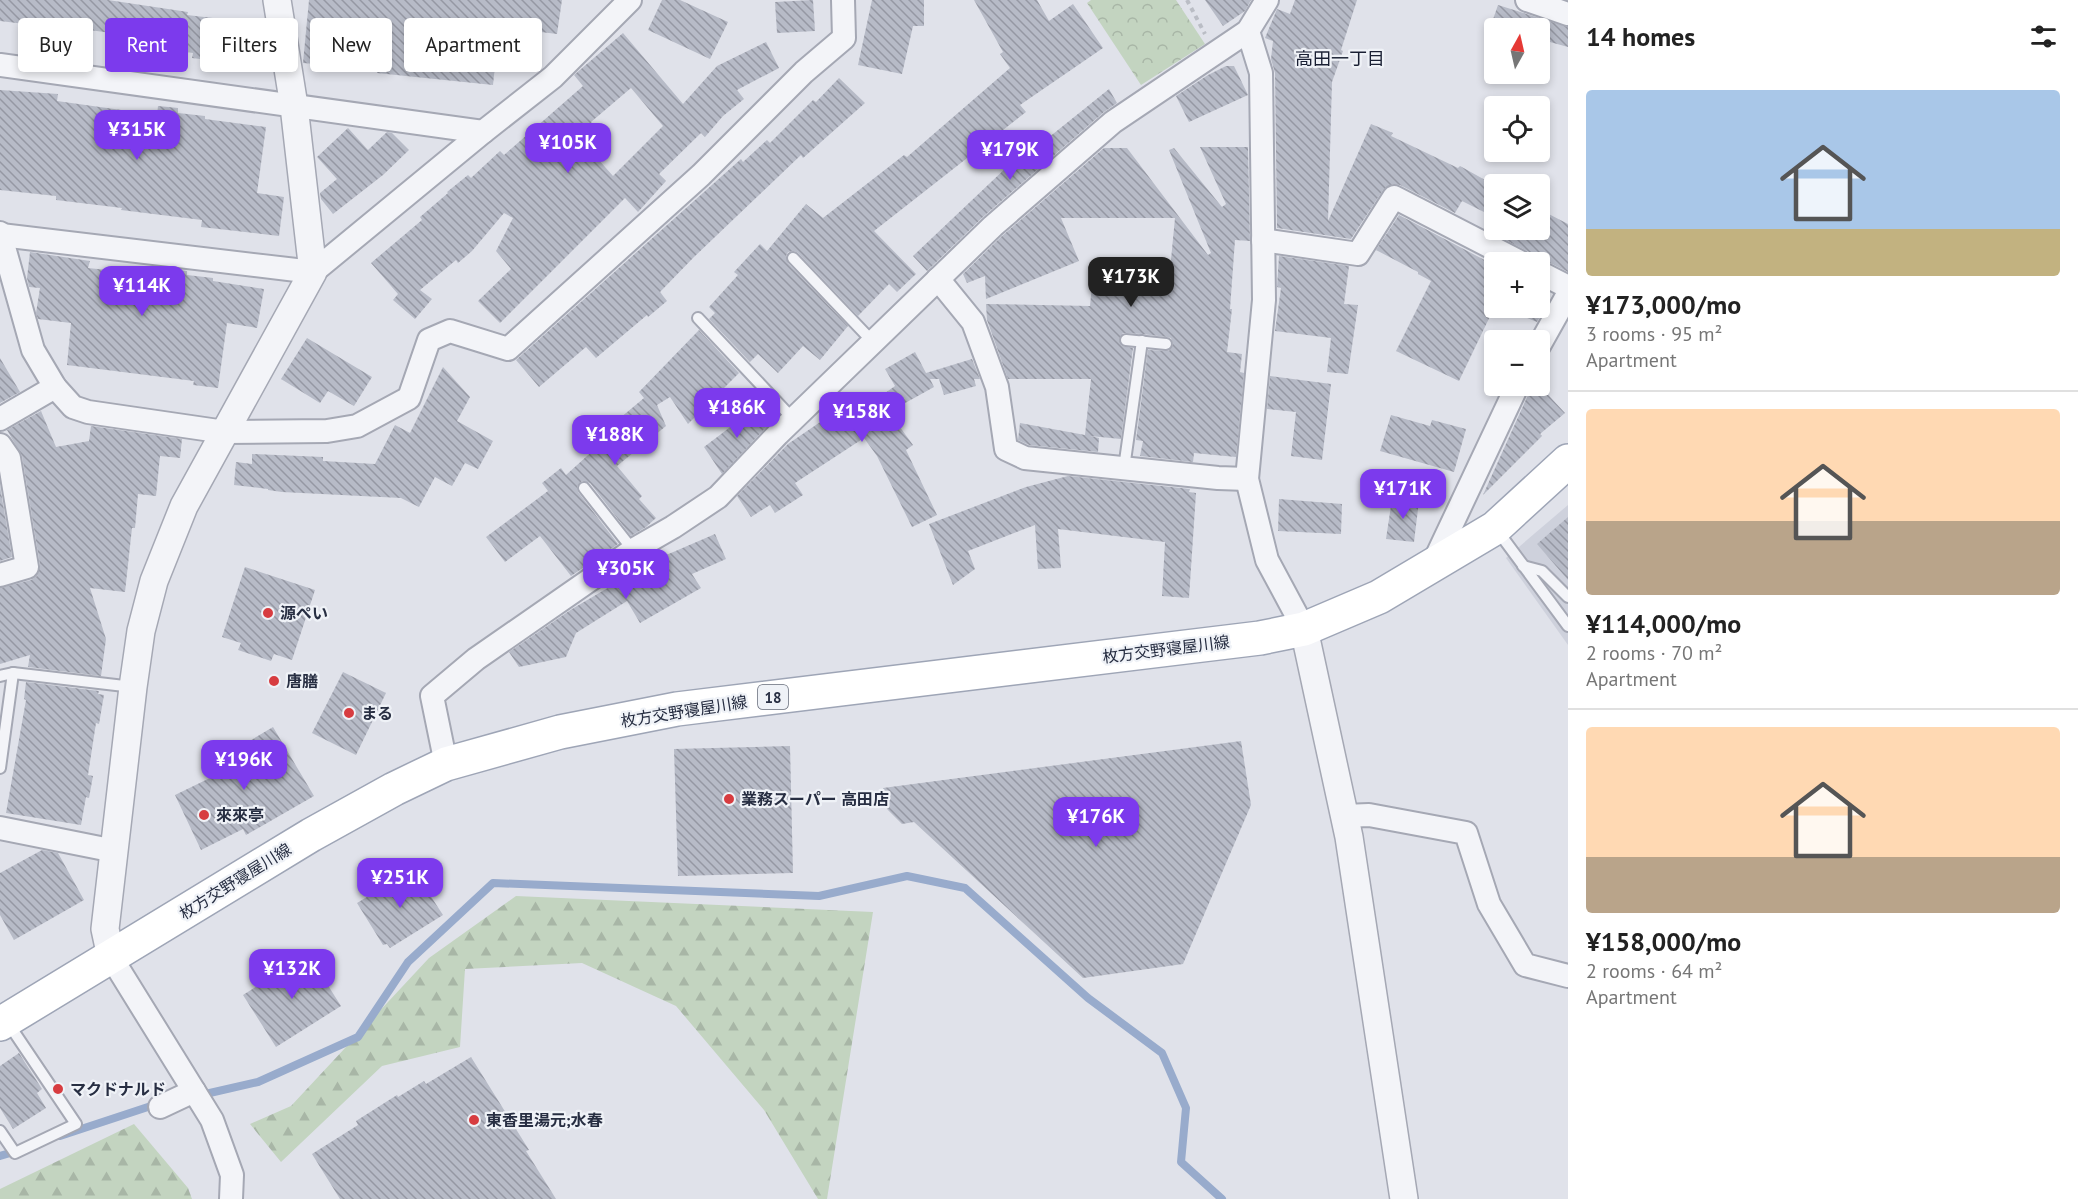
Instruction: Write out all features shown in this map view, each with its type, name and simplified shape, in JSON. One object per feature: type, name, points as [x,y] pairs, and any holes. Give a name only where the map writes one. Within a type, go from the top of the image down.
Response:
[{"type":"main road","name":"枚方交野寝屋川線","points":[[3,1022],[310,835],[394,789],[446,764],[560,732],[677,709],[1260,638],[1304,629],[1379,597],[1495,528],[1568,461]]},
{"type":"street","points":[[276,0],[294,106],[314,272]]},
{"type":"street","points":[[231,1199],[232,1175],[212,1120],[111,957],[105,929],[116,851],[133,687],[141,631],[154,581],[184,506],[314,272],[483,132],[553,78],[630,0]]},
{"type":"street","points":[[314,272],[1,234],[6,279],[33,350],[55,387],[74,407],[88,412],[225,432],[327,431],[357,426],[409,398],[429,340],[450,331],[508,349],[701,175],[804,72],[844,38],[843,0]]},
{"type":"street","points":[[446,764],[432,696],[476,659],[633,550],[718,497],[793,419],[993,226],[1113,122],[1248,31],[1267,0]]},
{"type":"street","points":[[1527,0],[1568,14]]},
{"type":"street","points":[[1248,31],[1261,73],[1264,300],[1247,479],[1267,560],[1304,629],[1344,816],[1404,1199]]},
{"type":"street","points":[[0,65],[483,132]]},
{"type":"street","points":[[1263,240],[1358,254],[1394,197],[1501,252]]},
{"type":"street","points":[[1550,278],[1568,287]]},
{"type":"street","points":[[938,279],[973,322],[997,387],[1006,449],[1025,458],[1247,479]]},
{"type":"street","points":[[1548,330],[1568,294]]},
{"type":"street","points":[[0,419],[55,387]]},
{"type":"street","points":[[1433,564],[1512,396]]},
{"type":"street","points":[[0,445],[9,459],[27,567],[0,575]]},
{"type":"street","points":[[1344,816],[1369,815],[1466,833],[1489,904],[1525,965],[1568,976]]},
{"type":"street","points":[[0,828],[116,851]]},
{"type":"street","points":[[160,1107],[194,1091]]},
{"type":"lane","points":[[793,258],[873,342]]},
{"type":"lane","points":[[698,318],[793,419]]},
{"type":"lane","points":[[1126,340],[1166,345]]},
{"type":"lane","points":[[1124,468],[1142,342]]},
{"type":"lane","points":[[584,488],[633,550]]},
{"type":"lane","points":[[1495,528],[1568,626]]},
{"type":"lane","points":[[1523,566],[1542,571],[1568,597]]},
{"type":"lane","points":[[0,768],[13,673]]},
{"type":"lane","points":[[0,676],[13,673],[133,687]]},
{"type":"lane","points":[[0,1131],[15,1153],[76,1124],[3,1022]]},
{"type":"path","points":[[1187,0],[1215,53]]},
{"type":"shaded area","points":[[1568,505],[1568,645],[1506,558]]},
{"type":"green space","points":[[1091,0],[1176,0],[1205,44],[1141,85],[1087,3]]},
{"type":"green space","points":[[516,896],[873,912],[827,1199],[818,1199],[764,1110],[676,1006],[582,963],[465,969],[460,1047],[382,1066],[281,1162],[250,1124],[291,1106],[429,958]]},
{"type":"green space","points":[[134,1124],[188,1188],[192,1199],[0,1199],[0,1189]]},
{"type":"building","points":[[0,0],[108,0],[213,18],[200,18],[200,59],[192,58],[193,53],[188,52],[188,18],[105,18],[105,32],[93,31],[93,18],[18,18],[18,23],[0,21]]},
{"type":"building","points":[[309,0],[562,0],[557,34],[542,32],[542,18],[404,18],[404,72],[494,72],[493,85],[377,73],[392,72],[392,18],[310,18],[310,64],[303,63]]},
{"type":"building","points":[[662,0],[680,0],[728,22],[710,59],[648,30]]},
{"type":"building","points":[[813,0],[815,31],[777,33],[775,2]]},
{"type":"building","points":[[872,0],[924,0],[924,26],[913,26],[902,74],[858,65]]},
{"type":"building","points":[[974,0],[1037,0],[1049,21],[1073,4],[1103,48],[1020,105],[1026,112],[874,231],[916,274],[897,292],[889,284],[858,316],[798,253],[788,252],[786,256],[788,263],[848,326],[820,360],[803,346],[778,373],[758,354],[750,362],[709,319],[715,313],[709,307],[738,275],[734,272],[760,244],[767,251],[806,204],[823,218],[904,155],[907,157],[1010,68],[1000,54],[1003,52]]},
{"type":"building","points":[[1205,0],[1251,0],[1245,11],[1223,26]]},
{"type":"building","points":[[1295,0],[1357,0],[1332,82],[1328,221],[1371,124],[1393,133],[1391,136],[1458,168],[1460,166],[1484,179],[1484,212],[1462,201],[1455,213],[1400,185],[1393,184],[1383,190],[1351,239],[1277,228],[1275,73],[1271,59],[1273,41],[1265,38],[1277,9],[1290,14]]},
{"type":"building","points":[[1498,5],[1539,18],[1493,18]]},
{"type":"building","points":[[1550,21],[1568,27],[1568,47],[1550,42]]},
{"type":"building","points":[[623,33],[683,104],[717,66],[766,42],[779,68],[737,90],[744,99],[723,116],[705,137],[701,133],[659,174],[666,181],[638,212],[625,198],[500,323],[478,301],[511,269],[496,251],[513,218],[504,213],[472,251],[458,263],[456,260],[420,290],[432,299],[415,319],[393,300],[398,294],[371,263],[422,220],[420,217],[447,192],[468,175],[471,178],[500,151],[504,155],[583,86],[574,75]],"holes":[[[631,88],[663,126],[613,176],[583,142],[597,129],[591,122]]]},
{"type":"building","points":[[1226,66],[1234,66],[1248,95],[1189,122],[1176,96]]},
{"type":"building","points":[[839,78],[865,103],[803,158],[801,155],[694,257],[660,292],[667,301],[596,358],[586,347],[539,387],[516,360],[741,159],[743,162],[767,140],[770,143],[813,100],[816,102]]},
{"type":"building","points":[[1109,89],[1117,103],[984,216],[927,271],[913,256],[1044,132],[1048,138]]},
{"type":"building","points":[[0,90],[58,94],[57,101],[157,115],[158,106],[178,108],[178,113],[205,116],[205,119],[266,127],[257,193],[284,197],[279,236],[201,227],[202,220],[56,200],[56,196],[0,190]]},
{"type":"building","points":[[348,128],[368,150],[387,132],[392,133],[409,150],[383,175],[333,214],[321,199],[320,193],[337,179],[317,157]]},
{"type":"building","points":[[1200,147],[1248,147],[1250,241],[1235,240],[1230,309],[1232,309],[1227,352],[1242,354],[1240,372],[1244,373],[1236,457],[1194,453],[1193,462],[1140,456],[1143,441],[1136,440],[1148,350],[1169,351],[1173,344],[1171,338],[1142,334],[1123,333],[1119,339],[1122,346],[1133,348],[1121,439],[1090,436],[1099,438],[1098,452],[1029,445],[1018,440],[1020,423],[1085,435],[1091,379],[1008,379],[987,320],[986,304],[1090,306],[1094,264],[1170,270],[1175,218],[1061,218],[1079,261],[986,299],[985,276],[967,283],[963,274],[1002,236],[1104,148],[1127,148],[1208,255],[1211,253],[1169,150],[1174,148],[1222,207],[1226,204]]},
{"type":"building","points":[[1399,215],[1484,260],[1484,318],[1489,318],[1459,381],[1396,351],[1431,281],[1376,250]]},
{"type":"building","points":[[1550,215],[1568,224],[1568,272],[1550,263],[1550,252],[1529,252],[1506,240],[1550,240]]},
{"type":"building","points":[[30,252],[90,261],[88,268],[155,275],[156,267],[187,271],[187,275],[213,278],[213,281],[264,289],[257,328],[227,323],[218,388],[193,385],[194,381],[67,365],[71,323],[38,319],[36,313],[40,288],[29,287],[27,278]]},
{"type":"building","points":[[1279,256],[1349,266],[1344,304],[1358,305],[1348,374],[1327,372],[1331,338],[1275,331],[1281,288],[1277,287]]},
{"type":"building","points":[[1527,318],[1539,318],[1537,322]]},
{"type":"building","points":[[699,330],[739,373],[688,424],[670,397],[657,405],[666,426],[617,466],[642,496],[639,499],[656,518],[631,536],[590,483],[582,481],[577,486],[578,492],[618,544],[571,576],[540,536],[505,562],[486,537],[548,491],[542,483],[561,468],[566,475],[618,428],[614,423],[644,398],[639,392]]},
{"type":"building","points":[[307,338],[372,377],[354,406],[328,391],[320,403],[281,379]]},
{"type":"building","points":[[915,352],[926,373],[972,359],[980,379],[974,379],[976,386],[944,395],[939,379],[930,379],[934,387],[889,412],[913,445],[906,450],[937,515],[912,527],[877,456],[864,438],[795,483],[803,495],[775,513],[770,505],[751,517],[737,496],[788,444],[832,414],[840,425],[895,386],[885,369]]},
{"type":"building","points":[[0,358],[20,392],[0,403]]},
{"type":"building","points":[[443,367],[470,397],[457,421],[493,441],[478,469],[465,463],[452,486],[435,477],[419,507],[401,498],[282,492],[234,485],[236,462],[252,464],[252,454],[323,457],[323,461],[375,464],[395,425],[410,433]]},
{"type":"building","points":[[1270,376],[1331,384],[1322,460],[1291,456],[1296,412],[1267,409]]},
{"type":"building","points":[[1528,396],[1549,396],[1565,413],[1540,434],[1542,436],[1483,495]]},
{"type":"building","points":[[758,406],[771,422],[722,474],[704,447]]},
{"type":"building","points":[[41,411],[56,447],[89,441],[91,426],[182,439],[180,458],[160,456],[156,496],[138,494],[125,592],[90,588],[106,639],[101,676],[28,667],[30,655],[0,664],[0,588],[31,580],[37,576],[40,565],[22,456],[7,430]]},
{"type":"building","points":[[1391,415],[1430,426],[1432,420],[1466,429],[1454,472],[1380,451]]},
{"type":"building","points":[[1068,476],[1190,489],[1189,492],[1196,493],[1189,598],[1162,596],[1165,542],[1058,529],[1061,568],[1038,569],[1035,525],[968,551],[975,569],[953,585],[929,524],[1026,487]]},
{"type":"building","points":[[0,486],[12,557],[0,561]]},
{"type":"building","points":[[1279,499],[1342,504],[1341,534],[1278,531]]},
{"type":"building","points":[[1392,499],[1419,501],[1414,542],[1386,539]]},
{"type":"building","points":[[1568,517],[1568,580],[1537,544]]},
{"type":"building","points":[[715,534],[726,559],[692,574],[701,588],[640,623],[627,601],[576,633],[566,657],[519,667],[509,652],[572,609],[657,559]]},
{"type":"building","name":"源ぺい","points":[[245,567],[315,590],[292,660],[274,654],[271,661],[238,650],[241,643],[222,637]]},
{"type":"building","name":"まる","points":[[343,672],[386,693],[356,755],[312,733]]},
{"type":"building","points":[[26,682],[99,691],[98,694],[104,695],[99,724],[96,723],[88,775],[93,776],[89,798],[86,797],[81,825],[6,813],[26,700],[24,699]]},
{"type":"building","points":[[273,727],[314,796],[246,835],[243,829],[201,850],[175,795],[212,777],[206,767]]},
{"type":"building","points":[[1241,741],[1251,805],[1183,964],[1083,978],[914,822],[902,824],[887,809],[883,788]]},
{"type":"building","points":[[790,746],[793,873],[678,876],[674,749]]},
{"type":"building","points":[[42,850],[58,853],[84,900],[14,940],[0,915],[0,873]]},
{"type":"building","points":[[413,869],[443,915],[390,948],[387,944],[383,945],[357,903]]},
{"type":"building","points":[[308,954],[341,1006],[276,1047],[243,995],[265,981],[262,978],[291,960],[293,963]]},
{"type":"building","points":[[19,1053],[42,1089],[37,1093],[46,1108],[13,1129],[0,1108],[0,1066]]},
{"type":"building","name":"東香里湯元;水春","points":[[471,1057],[529,1150],[526,1151],[556,1199],[340,1199],[312,1154],[358,1125],[356,1121],[397,1095],[398,1097],[424,1081],[426,1084]]},
{"type":"waterway","points":[[201,1095],[258,1082],[358,1037],[408,962],[493,883],[819,896],[907,876],[965,888],[1088,998],[1162,1053],[1186,1108],[1181,1162],[1222,1199]]},
{"type":"waterway","points":[[60,1136],[157,1104]]},
{"type":"waterway","points":[[0,1156],[17,1151]]},
{"type":"place","name":"源ぺい","points":[[268,613]]},
{"type":"place","name":"唐膳","points":[[274,681]]},
{"type":"place","name":"まる","points":[[349,713]]},
{"type":"place","name":"業務スーパー 高田店","points":[[729,799]]},
{"type":"place","name":"來來亭","points":[[204,815]]},
{"type":"place","name":"マクドナルド","points":[[58,1089]]},
{"type":"place","name":"東香里湯元;水春","points":[[474,1120]]},
{"type":"district","name":"高田一丁目","points":[[1340,58]]}]
